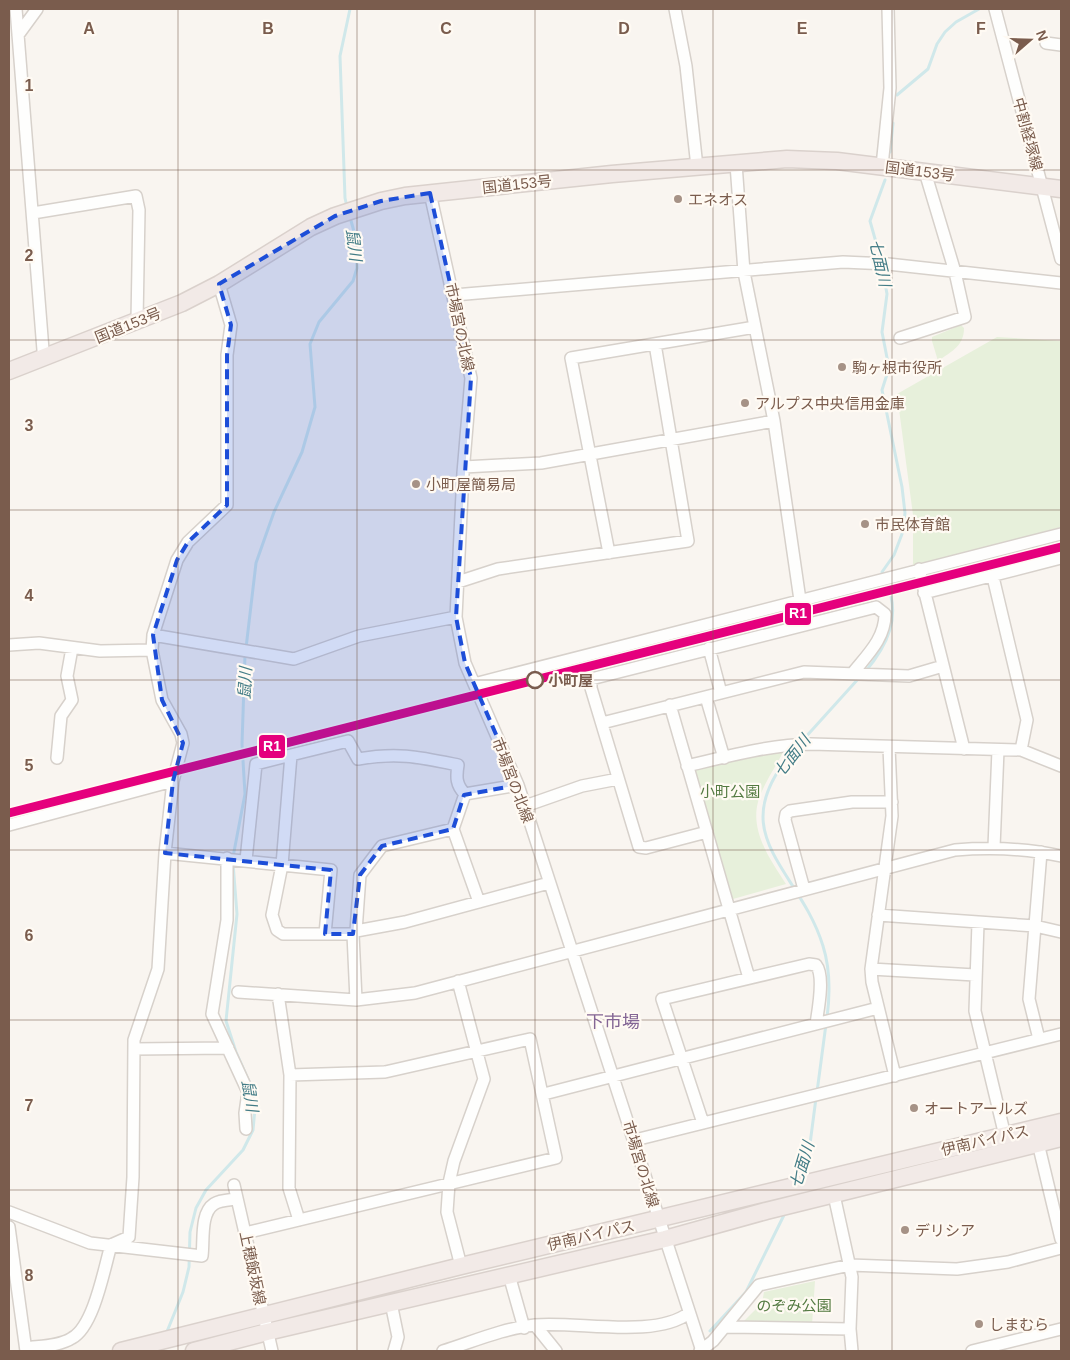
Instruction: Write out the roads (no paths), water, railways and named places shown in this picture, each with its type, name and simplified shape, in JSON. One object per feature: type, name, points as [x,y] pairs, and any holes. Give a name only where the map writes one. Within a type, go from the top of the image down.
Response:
[{"type":"highway","name":"国道153号","points":[[9,371],[182,303],[219,284],[285,242],[335,216],[389,199],[430,193],[787,160],[837,161],[1061,190]]},
{"type":"highway","name":"伊南バイパス","points":[[121,1351],[460,1266],[1061,1122]]},
{"type":"highway","name":"伊南バイパス","points":[[194,1351],[267,1332],[665,1239],[766,1210],[809,1202],[1061,1138]]},
{"type":"street","points":[[16,9],[43,350],[46,357]]},
{"type":"street","points":[[18,35],[37,9]]},
{"type":"street","points":[[675,9],[686,66],[697,167]]},
{"type":"street","points":[[882,166],[890,88],[888,9]]},
{"type":"street","name":"中割経塚線","points":[[995,9],[1061,259]]},
{"type":"street","points":[[1046,43],[1061,45]]},
{"type":"street","points":[[736,164],[744,272],[774,421],[800,600]]},
{"type":"street","points":[[900,338],[965,317],[955,272],[925,172]]},
{"type":"street","name":"市場宮の北線","points":[[430,193],[471,378],[456,616],[465,663],[518,785],[635,1140],[658,1219],[701,1351]]},
{"type":"street","points":[[33,213],[136,196],[139,210],[137,321]]},
{"type":"street","points":[[454,295],[744,272],[843,262],[888,264],[1061,283]]},
{"type":"street","points":[[9,1227],[26,1350],[75,1337],[92,1312],[111,1246],[129,1237],[133,1177],[134,1040],[158,969],[165,853],[173,781],[183,744],[181,734],[162,700],[152,650],[153,635],[177,560],[188,542],[227,505],[227,355],[231,324],[219,284]]},
{"type":"street","points":[[609,553],[570,358],[755,327]]},
{"type":"street","points":[[458,582],[498,569],[688,541],[655,344]]},
{"type":"street","points":[[464,467],[541,463],[774,421]]},
{"type":"street","points":[[474,684],[1061,534]]},
{"type":"street","points":[[924,593],[1060,562]]},
{"type":"street","points":[[919,569],[964,749]]},
{"type":"street","points":[[993,577],[1027,720],[1021,750]]},
{"type":"street","points":[[707,832],[646,848],[639,847],[591,688],[591,679],[876,607],[884,614],[882,634],[853,674]]},
{"type":"street","points":[[153,635],[294,659],[359,636],[456,616]]},
{"type":"street","points":[[9,645],[39,643],[100,651],[152,650]]},
{"type":"street","points":[[57,758],[61,716],[72,700],[67,676],[72,648]]},
{"type":"street","points":[[709,648],[720,693]]},
{"type":"street","points":[[602,723],[804,672],[909,676],[943,666]]},
{"type":"street","points":[[706,696],[724,758]]},
{"type":"street","points":[[670,705],[748,978]]},
{"type":"street","points":[[244,860],[256,764],[348,741],[358,759],[386,754],[414,756],[458,765],[456,777],[460,789],[465,794]]},
{"type":"street","points":[[687,766],[790,745],[808,744],[889,748],[1021,750],[1061,766]]},
{"type":"street","points":[[889,748],[892,802],[871,969],[872,982],[895,1076]]},
{"type":"street","points":[[994,847],[998,750]]},
{"type":"street","points":[[291,755],[282,865],[273,899],[272,915],[277,930],[284,934],[354,933],[405,922],[549,883]]},
{"type":"street","points":[[524,806],[582,786],[618,778]]},
{"type":"street","points":[[9,825],[173,781]]},
{"type":"street","points":[[465,794],[518,785]]},
{"type":"street","points":[[465,794],[453,829],[479,902]]},
{"type":"street","points":[[802,889],[785,820],[786,814],[790,811],[852,802],[892,802]]},
{"type":"street","points":[[356,1000],[354,933],[360,875],[382,846],[453,829]]},
{"type":"street","points":[[238,992],[356,1000],[415,992],[955,850],[994,847],[1061,856]]},
{"type":"street","points":[[1039,1039],[1029,999],[1041,852]]},
{"type":"street","points":[[165,853],[331,870],[325,934]]},
{"type":"street","points":[[227,858],[227,920],[212,1014],[248,1092],[244,1113],[246,1129]]},
{"type":"street","points":[[878,915],[1035,926],[1061,932]]},
{"type":"street","points":[[978,923],[975,1012],[1005,1136]]},
{"type":"street","points":[[703,1123],[662,999],[809,964],[816,965],[820,971],[818,1024]]},
{"type":"street","points":[[871,969],[975,975]]},
{"type":"street","points":[[458,981],[484,1079],[454,1162],[449,1183],[447,1212],[460,1266]]},
{"type":"street","points":[[278,994],[290,1075],[289,1188],[299,1220]]},
{"type":"street","points":[[544,1094],[878,1008]]},
{"type":"street","points":[[635,1140],[1061,1034]]},
{"type":"street","points":[[245,1233],[556,1158],[544,1094],[530,1039],[476,1053],[385,1072],[290,1075]]},
{"type":"street","points":[[134,1049],[228,1048]]},
{"type":"street","points":[[1038,1143],[1061,1239]]},
{"type":"street","name":"上穂飯坂線","points":[[234,1185],[272,1351]]},
{"type":"street","points":[[834,1195],[850,1266],[853,1290],[850,1329],[852,1351]]},
{"type":"street","points":[[9,1212],[90,1243],[202,1256],[202,1236],[209,1208],[216,1202],[237,1199]]},
{"type":"street","points":[[701,1351],[725,1327],[759,1285],[850,1266],[957,1269],[1008,1262],[1061,1248]]},
{"type":"street","points":[[509,1275],[529,1326],[556,1351]]},
{"type":"street","points":[[391,1303],[398,1338],[394,1351]]},
{"type":"street","points":[[443,1351],[529,1326],[667,1324],[678,1321],[689,1313]]},
{"type":"street","points":[[725,1327],[850,1329]]},
{"type":"street","points":[[972,1351],[1061,1329]]},
{"type":"waterway","name":"鼠川","points":[[347,207],[345,198],[340,56],[350,9]]},
{"type":"waterway","name":"七面川","points":[[897,95],[928,69],[937,44],[945,32],[956,22],[979,9]]},
{"type":"waterway","name":"七面川","points":[[890,152],[893,123]]},
{"type":"waterway","name":"七面川","points":[[881,260],[870,221],[885,180]]},
{"type":"waterway","name":"鼠川","points":[[246,648],[256,563],[274,512],[302,452],[315,407],[310,344],[319,322],[353,281],[357,268],[356,239],[350,217]]},
{"type":"waterway","name":"七面川","points":[[882,266],[887,294],[882,332],[889,368],[882,390],[902,487],[905,513],[902,534],[894,555],[882,572],[884,576]]},
{"type":"waterway","name":"七面川","points":[[865,672],[880,652],[890,630],[893,607],[886,582]]},
{"type":"waterway","name":"鼠川","points":[[233,857],[245,794],[242,744],[245,655]]},
{"type":"waterway","name":"七面川","points":[[803,740],[859,678]]},
{"type":"waterway","name":"七面川","points":[[795,749],[773,779],[764,805],[764,828],[772,850],[812,918],[823,946],[829,982],[827,1018]]},
{"type":"waterway","name":"鼠川","points":[[166,1334],[183,1292],[189,1267],[190,1232],[196,1208],[206,1190],[243,1150],[253,1130],[255,1108],[252,1088],[236,1052],[226,1021],[237,914],[233,863]]},
{"type":"waterway","name":"七面川","points":[[817,1092],[826,1024]]},
{"type":"waterway","name":"七面川","points":[[797,1179],[810,1144],[816,1098]]},
{"type":"waterway","name":"七面川","points":[[710,1331],[746,1292],[786,1211]]},
{"type":"place","name":"エネオス","points":[[678,199]]},
{"type":"place","name":"駒ヶ根市役所","points":[[842,367]]},
{"type":"place","name":"アルプス中央信用金庫","points":[[745,403]]},
{"type":"place","name":"小町屋簡易局","points":[[416,484]]},
{"type":"place","name":"市民体育館","points":[[865,524]]},
{"type":"place","name":"小町屋","points":[[535,680]]},
{"type":"place","name":"オートアールズ","points":[[914,1108]]},
{"type":"place","name":"デリシア","points":[[905,1230]]},
{"type":"place","name":"しまむら","points":[[979,1324]]},
{"type":"district","name":"下市場","points":[[613,1022]]},
{"type":"park label","name":"小町公園","points":[[730,791]]},
{"type":"park label","name":"のぞみ公園","points":[[794,1305]]}]
